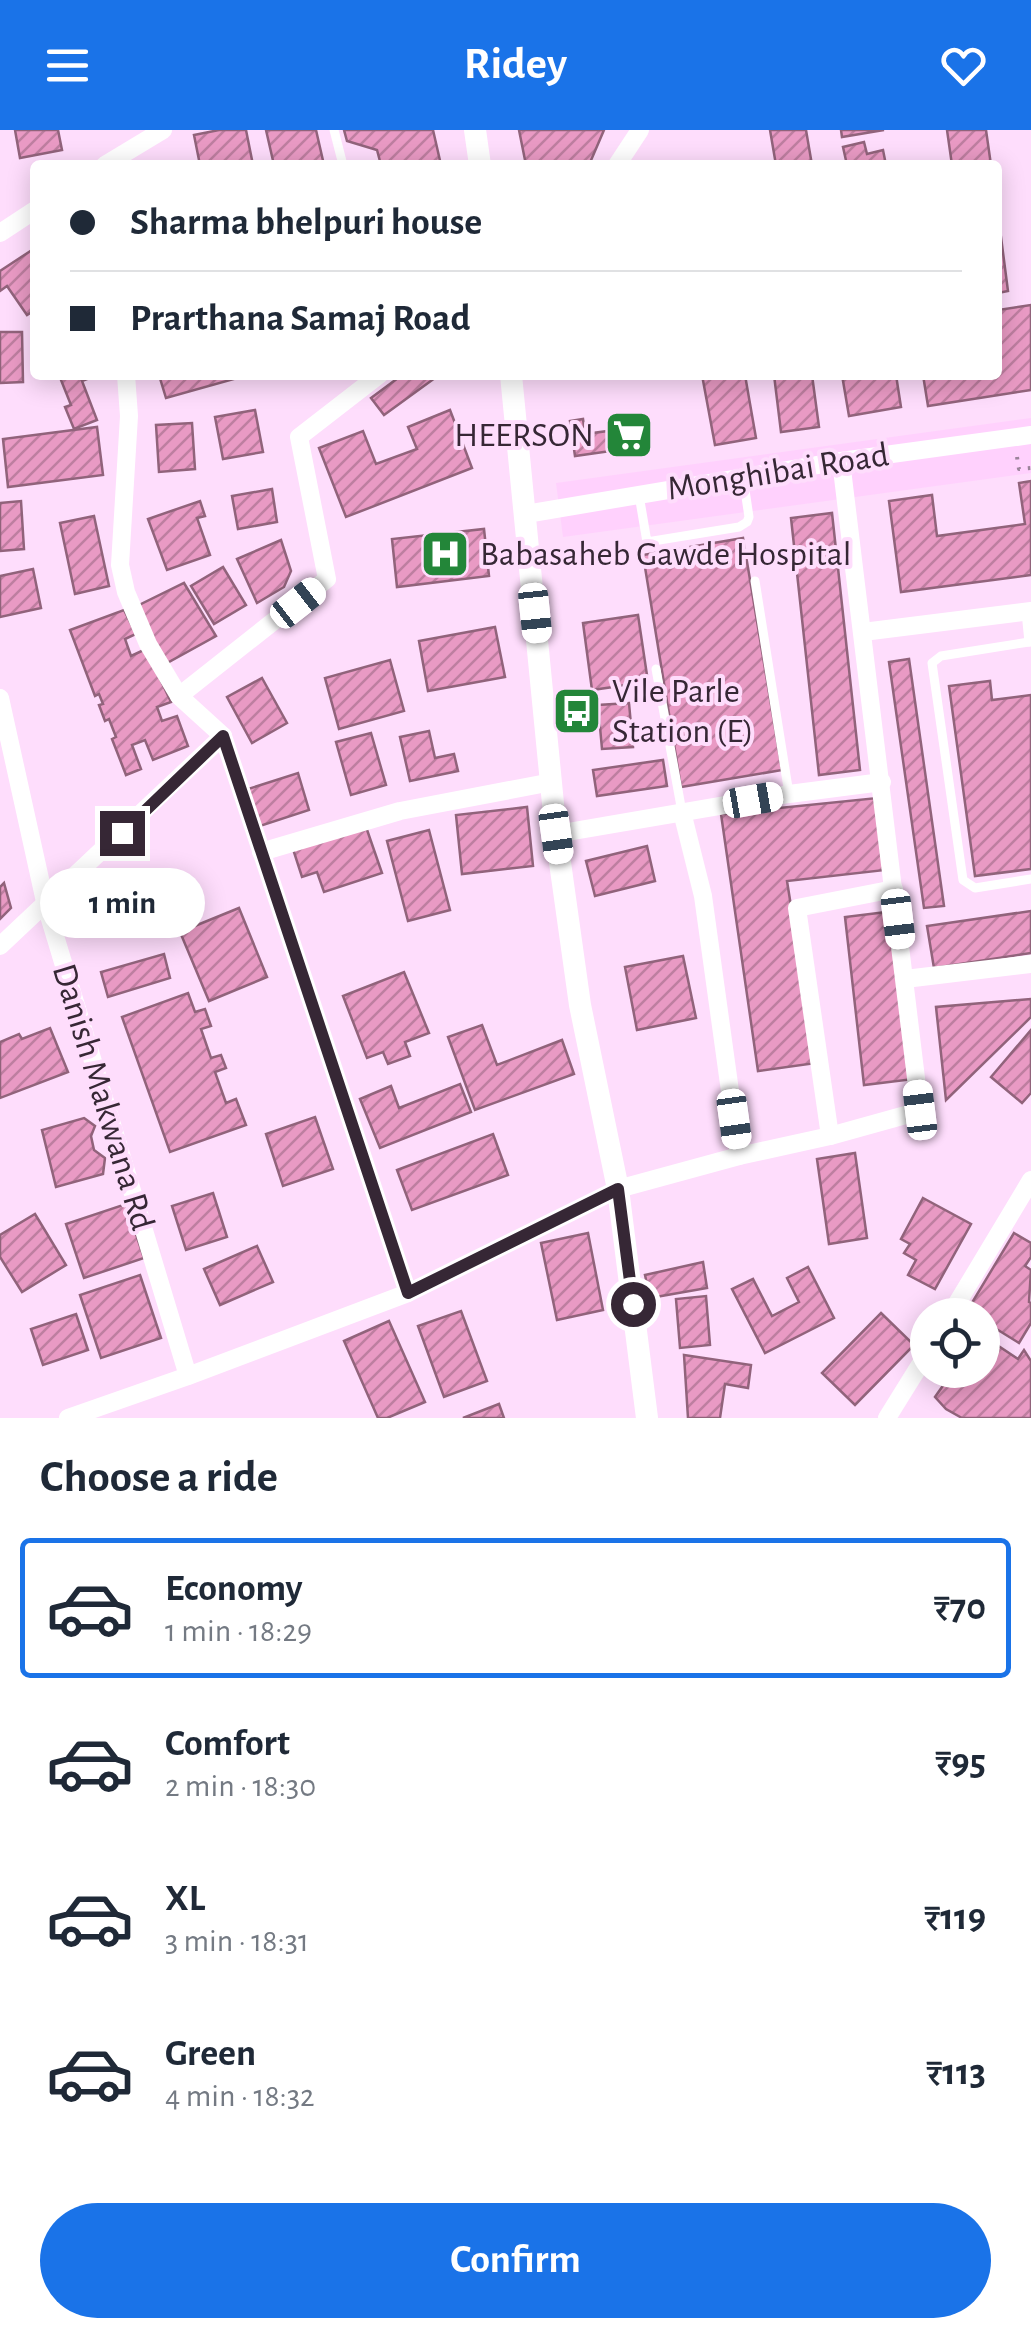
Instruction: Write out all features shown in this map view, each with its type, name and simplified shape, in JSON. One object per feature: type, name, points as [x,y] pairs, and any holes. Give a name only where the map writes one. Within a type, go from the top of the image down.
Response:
[{"type":"street","points":[[114,160],[163,130]]},
{"type":"street","points":[[620,160],[640,130]]},
{"type":"street","points":[[472,133],[479,160]]},
{"type":"street","points":[[0,233],[30,213]]},
{"type":"street","points":[[126,380],[129,416],[120,565],[126,592],[148,644],[180,696],[223,736],[408,1293]]},
{"type":"street","points":[[180,696],[327,580],[299,437],[373,380]]},
{"type":"street","points":[[513,380],[556,834],[580,1005],[618,1189],[647,1418]]},
{"type":"street","name":"Monghibai Road","points":[[526,514],[841,461],[1031,435]]},
{"type":"street","points":[[68,1418],[408,1293],[618,1189],[920,1110],[841,461]]},
{"type":"street","points":[[863,632],[1028,611]]},
{"type":"street","name":"Danish Makwana Rd","points":[[0,698],[46,906],[188,1376]]},
{"type":"street","points":[[0,946],[223,736]]},
{"type":"street","points":[[261,852],[400,811],[552,782]]},
{"type":"street","points":[[556,834],[882,782]]},
{"type":"street","points":[[682,812],[702,896],[739,1156]]},
{"type":"street","points":[[830,1136],[797,908],[894,889]]},
{"type":"street","points":[[905,978],[1031,964]]},
{"type":"street","points":[[960,1298],[1031,1180]]},
{"type":"street","points":[[887,1418],[910,1381]]},
{"type":"lane","points":[[334,130],[342,160]]},
{"type":"lane","points":[[639,494],[648,546],[743,525],[749,517],[743,477]]},
{"type":"lane","points":[[755,581],[789,794]]},
{"type":"lane","points":[[1028,611],[1030,642],[941,656],[932,662],[963,880],[975,888],[1031,879]]},
{"type":"lane","points":[[656,669],[682,812]]},
{"type":"path","points":[[1018,470],[1031,468]]},
{"type":"shaded area","points":[[1031,418],[1031,473],[563,537],[556,483]]},
{"type":"building","points":[[15,130],[58,130],[62,150],[20,158]]},
{"type":"building","points":[[246,130],[252,160],[199,160],[194,135]]},
{"type":"building","points":[[266,130],[316,130],[323,160],[273,160]]},
{"type":"building","points":[[344,130],[433,130],[440,160],[380,160],[377,150],[347,141]]},
{"type":"building","points":[[519,130],[604,130],[591,160],[525,160]]},
{"type":"building","points":[[770,130],[806,130],[811,160],[775,160]]},
{"type":"building","points":[[841,130],[884,130],[842,137]]},
{"type":"building","points":[[947,130],[986,130],[990,160],[951,160]]},
{"type":"building","points":[[864,142],[867,154],[883,150],[885,160],[846,160],[843,147]]},
{"type":"building","points":[[1002,245],[1008,291],[1002,292]]},
{"type":"building","points":[[30,251],[30,313],[27,315],[7,286],[0,291],[0,271]]},
{"type":"building","points":[[1031,305],[1031,390],[928,406],[924,380],[1002,380],[1002,309]]},
{"type":"building","points":[[0,332],[22,332],[23,382],[0,383]]},
{"type":"building","points":[[61,380],[84,380],[97,420],[74,429],[65,407],[71,405]]},
{"type":"building","points":[[161,380],[230,380],[166,398]]},
{"type":"building","points":[[395,380],[432,380],[384,415],[371,398]]},
{"type":"building","points":[[703,380],[746,380],[756,438],[715,445]]},
{"type":"building","points":[[775,380],[813,380],[819,427],[781,432]]},
{"type":"building","points":[[843,380],[897,380],[901,407],[849,416]]},
{"type":"building","points":[[255,410],[263,452],[223,459],[215,417]]},
{"type":"building","points":[[450,410],[472,468],[346,517],[319,448],[363,431],[376,464],[417,449],[408,427]]},
{"type":"building","points":[[583,419],[585,434],[608,431],[611,451],[575,456],[570,421]]},
{"type":"building","points":[[192,423],[195,469],[159,472],[156,425]]},
{"type":"building","points":[[97,427],[103,475],[8,487],[3,439]]},
{"type":"building","points":[[1031,481],[1031,575],[901,592],[889,501],[932,495],[937,536],[1025,524],[1019,483]]},
{"type":"building","points":[[272,489],[277,522],[238,529],[232,496]]},
{"type":"building","points":[[21,501],[24,549],[0,551],[0,503]]},
{"type":"building","points":[[200,501],[205,516],[197,518],[210,555],[167,570],[148,519]]},
{"type":"building","points":[[832,513],[860,770],[819,775],[791,518]]},
{"type":"building","points":[[94,516],[109,586],[75,594],[60,523]]},
{"type":"building","points":[[484,529],[489,576],[397,587],[392,539]]},
{"type":"building","points":[[743,538],[782,770],[681,787],[643,555]]},
{"type":"building","points":[[281,540],[291,571],[284,587],[257,603],[237,559]]},
{"type":"building","points":[[223,567],[246,605],[214,624],[191,586]]},
{"type":"building","points":[[33,569],[41,608],[0,617],[0,576]]},
{"type":"building","points":[[184,583],[216,636],[167,663],[135,607]]},
{"type":"building","points":[[124,610],[136,634],[125,639],[131,656],[146,649],[171,702],[157,707],[162,721],[177,716],[188,746],[153,760],[145,740],[132,745],[141,769],[126,775],[112,739],[116,737],[109,719],[105,721],[99,705],[103,704],[99,694],[95,696],[70,630]]},
{"type":"building","points":[[638,615],[648,682],[592,690],[583,623]]},
{"type":"building","points":[[495,627],[505,677],[428,691],[419,641]]},
{"type":"building","points":[[909,659],[944,906],[924,908],[889,662]]},
{"type":"building","points":[[390,660],[404,711],[339,729],[325,678]]},
{"type":"building","points":[[262,678],[287,723],[252,743],[227,697]]},
{"type":"building","points":[[990,681],[992,700],[1031,695],[1031,869],[975,876],[949,686]]},
{"type":"building","points":[[629,703],[633,747],[602,749],[598,705]]},
{"type":"building","points":[[429,731],[435,758],[454,754],[458,771],[410,781],[400,737]]},
{"type":"building","points":[[371,733],[386,785],[351,795],[336,742]]},
{"type":"building","points":[[663,760],[667,786],[597,796],[593,770]]},
{"type":"building","points":[[298,773],[309,810],[260,826],[248,789]]},
{"type":"building","points":[[877,798],[885,870],[787,881],[816,1063],[758,1071],[721,814]]},
{"type":"building","points":[[527,807],[533,866],[462,874],[456,815]]},
{"type":"building","points":[[365,824],[382,873],[324,892],[317,872],[302,877],[293,849]]},
{"type":"building","points":[[429,830],[450,910],[408,921],[387,841]]},
{"type":"building","points":[[647,846],[655,881],[595,896],[586,861]]},
{"type":"building","points":[[4,883],[11,908],[0,919],[0,887]]},
{"type":"building","points":[[239,908],[267,977],[209,1001],[180,932]]},
{"type":"building","points":[[895,911],[914,1079],[864,1085],[845,917]]},
{"type":"building","points":[[1031,911],[1031,953],[934,968],[927,926]]},
{"type":"building","points":[[164,954],[170,978],[108,997],[101,972]]},
{"type":"building","points":[[683,956],[696,1018],[637,1030],[625,967]]},
{"type":"building","points":[[404,972],[429,1033],[405,1042],[410,1056],[388,1064],[383,1052],[367,1058],[343,996]]},
{"type":"building","points":[[188,993],[195,1012],[205,1009],[211,1026],[201,1029],[211,1058],[221,1055],[226,1068],[215,1072],[226,1103],[236,1099],[246,1125],[170,1152],[122,1017]]},
{"type":"building","points":[[1031,999],[1031,1017],[946,1100],[936,1007]]},
{"type":"building","points":[[482,1025],[497,1065],[562,1040],[574,1074],[475,1110],[448,1037]]},
{"type":"building","points":[[50,1028],[68,1072],[0,1098],[0,1042],[19,1034],[22,1039]]},
{"type":"building","points":[[1031,1030],[1031,1093],[1022,1103],[991,1077]]},
{"type":"building","points":[[460,1084],[471,1112],[380,1148],[360,1099],[391,1086],[399,1108]]},
{"type":"building","points":[[315,1117],[333,1169],[283,1186],[266,1134]]},
{"type":"building","points":[[84,1118],[95,1126],[91,1136],[94,1150],[105,1158],[103,1174],[56,1187],[42,1130]]},
{"type":"building","points":[[493,1134],[508,1175],[412,1210],[397,1170]]},
{"type":"building","points":[[855,1153],[867,1238],[829,1244],[817,1159]]},
{"type":"building","points":[[213,1193],[227,1237],[186,1250],[172,1206]]},
{"type":"building","points":[[923,1198],[971,1224],[935,1289],[908,1275],[916,1260],[904,1253],[910,1244],[901,1239]]},
{"type":"building","points":[[126,1204],[144,1258],[84,1278],[66,1224]]},
{"type":"building","points":[[35,1214],[66,1265],[22,1292],[0,1257],[0,1235]]},
{"type":"building","points":[[588,1233],[603,1310],[557,1320],[541,1243]]},
{"type":"building","points":[[1014,1233],[1031,1243],[1031,1257],[1025,1266],[1031,1270],[1031,1323],[1019,1343],[1000,1331],[1000,1298],[975,1298]]},
{"type":"building","points":[[257,1246],[273,1282],[220,1305],[204,1269]]},
{"type":"building","points":[[703,1262],[707,1288],[650,1298],[645,1275]]},
{"type":"building","points":[[808,1267],[834,1318],[765,1353],[732,1289],[753,1279],[772,1316],[799,1302],[787,1278]]},
{"type":"building","points":[[140,1275],[161,1338],[101,1358],[80,1295]]},
{"type":"building","points":[[706,1296],[710,1345],[680,1348],[676,1299]]},
{"type":"building","points":[[461,1311],[487,1381],[444,1397],[418,1326]]},
{"type":"building","points":[[881,1313],[910,1341],[910,1349],[855,1405],[822,1373]]},
{"type":"building","points":[[76,1314],[88,1350],[43,1365],[31,1329]]},
{"type":"building","points":[[389,1321],[425,1402],[378,1418],[344,1341]]},
{"type":"building","points":[[1000,1347],[1018,1359],[1024,1350],[1031,1361],[1031,1418],[962,1418],[935,1397],[941,1388],[1000,1388]]},
{"type":"building","points":[[684,1355],[751,1365],[748,1388],[725,1384],[720,1418],[688,1418]]},
{"type":"building","points":[[499,1404],[504,1418],[463,1418]]},
{"type":"place","name":"HEERSON","points":[[629,435]]},
{"type":"place","name":"Babasaheb Gawde Hospital","points":[[445,554]]},
{"type":"place","name":"Vile Parle Station (E)","points":[[577,711]]},
{"type":"route","points":[[122,833],[223,736],[408,1293],[618,1189],[633,1304]]}]
